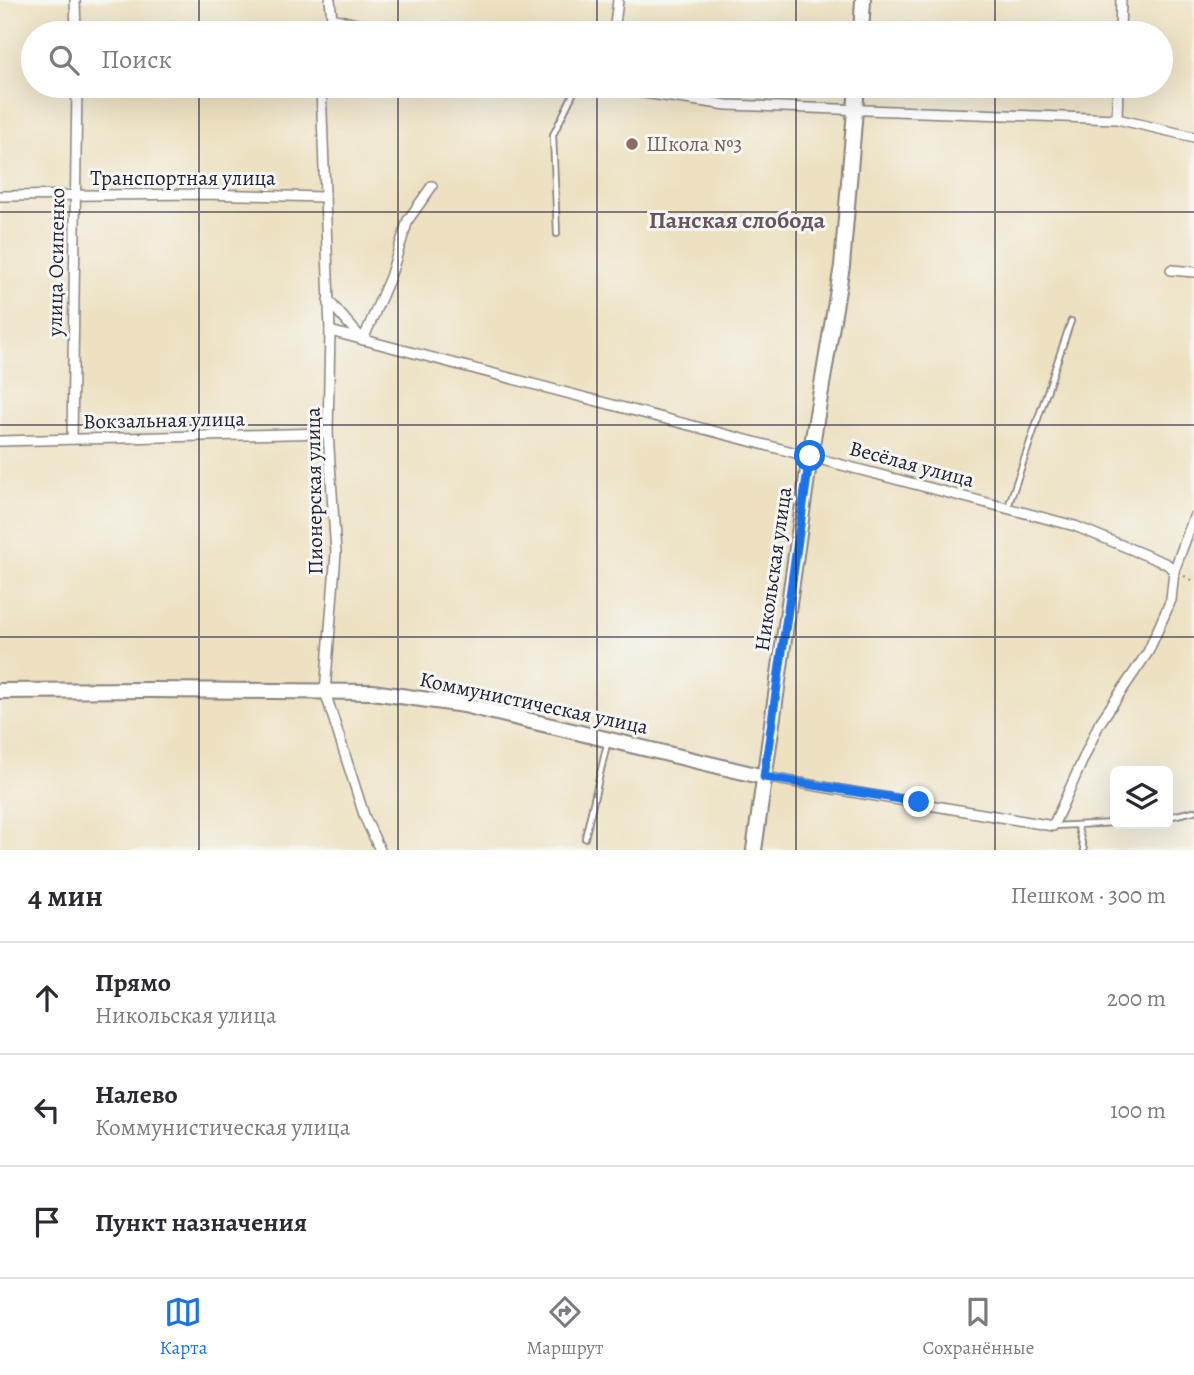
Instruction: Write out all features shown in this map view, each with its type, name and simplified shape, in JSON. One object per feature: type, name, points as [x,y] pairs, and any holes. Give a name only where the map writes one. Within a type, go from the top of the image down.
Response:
[{"type":"main road","points":[[861,21],[863,0]]},
{"type":"main road","name":"Никольская улица","points":[[754,850],[810,456],[842,266],[856,98]]},
{"type":"main road","name":"Коммунистическая улица","points":[[0,691],[372,692],[464,705],[764,777]]},
{"type":"street","points":[[75,0],[76,21]]},
{"type":"street","points":[[330,0],[331,21]]},
{"type":"street","points":[[615,21],[618,0]]},
{"type":"street","points":[[1120,21],[1121,0]]},
{"type":"street","points":[[332,18],[344,21]]},
{"type":"street","name":"улица Осипенко","points":[[72,439],[77,98]]},
{"type":"street","name":"Пионерская улица","points":[[321,98],[330,331],[328,433],[336,553],[325,692],[365,818],[380,850]]},
{"type":"street","points":[[680,98],[727,105],[855,111],[1117,118],[1194,137]]},
{"type":"street","points":[[1117,118],[1118,98]]},
{"type":"street","points":[[363,340],[390,277],[408,220],[432,186]]},
{"type":"street","name":"Транспортная улица","points":[[0,196],[202,194],[324,197]]},
{"type":"street","points":[[1171,270],[1194,272]]},
{"type":"street","points":[[328,300],[363,340]]},
{"type":"street","points":[[330,331],[363,340]]},
{"type":"street","name":"Весёлая улица","points":[[363,340],[1075,526],[1167,564],[1174,571]]},
{"type":"street","name":"Вокзальная улица","points":[[0,441],[328,433]]},
{"type":"street","points":[[1053,826],[1099,724],[1149,652],[1171,600],[1174,571],[1194,517]]},
{"type":"street","name":"Коммунистическая улица","points":[[764,777],[1053,826]]},
{"type":"lane","points":[[557,234],[553,135],[571,98]]},
{"type":"lane","points":[[1008,507],[1072,321]]},
{"type":"lane","points":[[585,838],[608,739]]},
{"type":"lane","points":[[1173,816],[1194,811]]},
{"type":"lane","points":[[1053,826],[1110,823]]},
{"type":"lane","points":[[1077,825],[1084,850]]},
{"type":"place","name":"Школа №3","points":[[632,144]]},
{"type":"district","name":"Панская слобода","points":[[737,220]]},
{"type":"route","points":[[810,456],[764,777],[919,802]]}]
